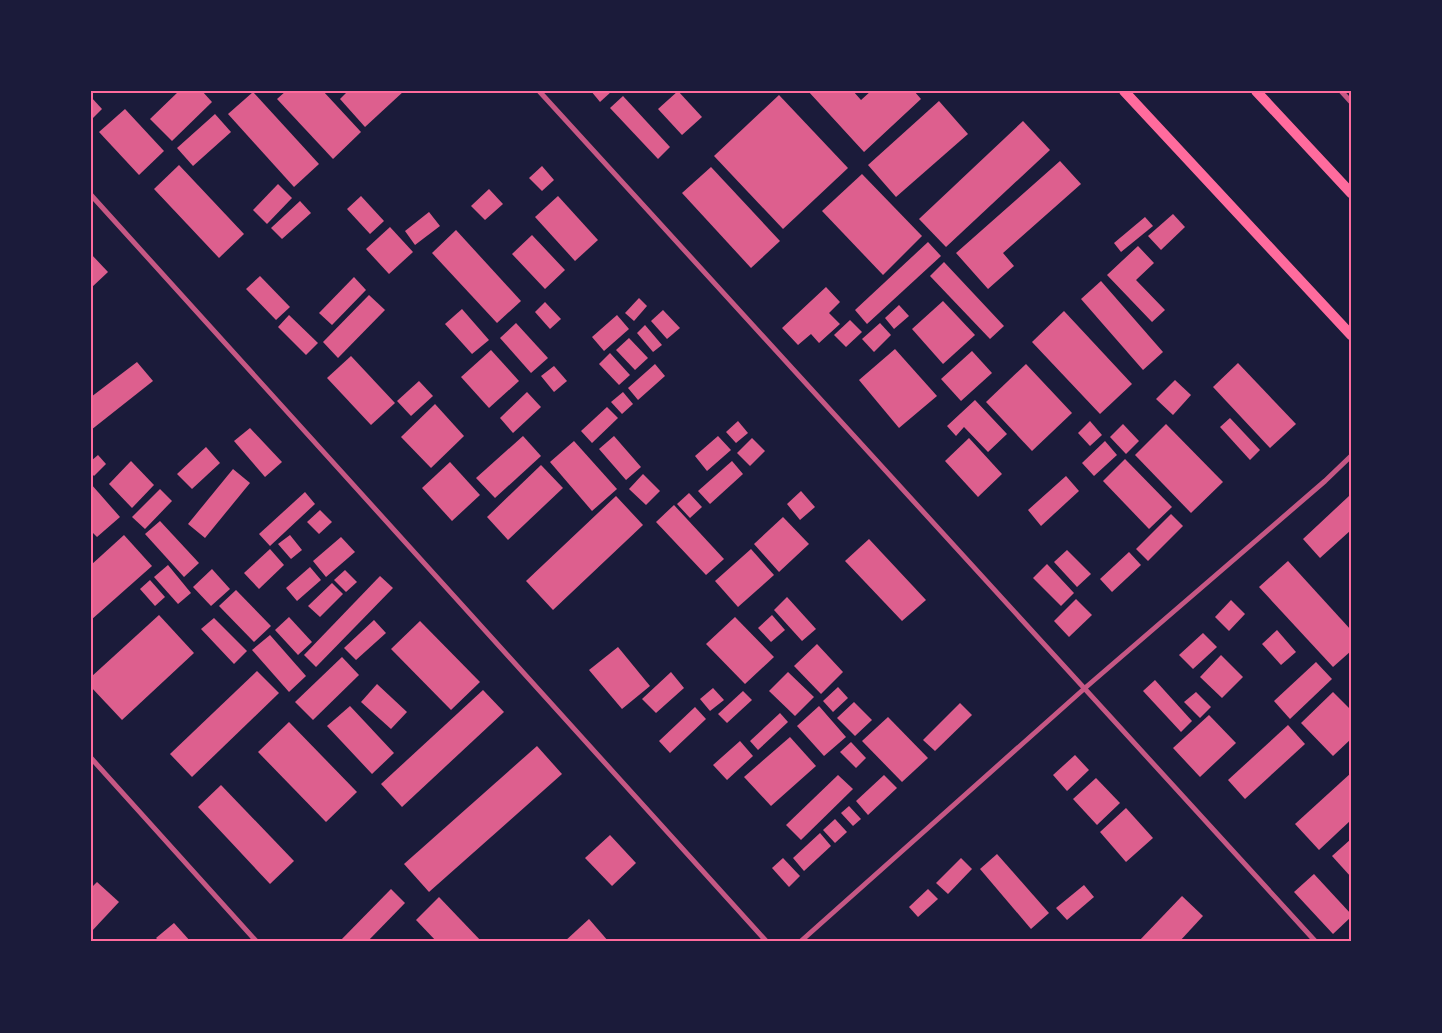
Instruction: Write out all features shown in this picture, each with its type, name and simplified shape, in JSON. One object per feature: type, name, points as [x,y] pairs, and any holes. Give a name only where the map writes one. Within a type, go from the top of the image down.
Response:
[{"type":"main road","points":[[1124,91],[1351,335]]},
{"type":"main road","points":[[1256,91],[1351,193]]},
{"type":"street","points":[[539,91],[1316,942]]},
{"type":"street","points":[[1341,91],[1351,102]]},
{"type":"street","points":[[91,195],[767,942]]},
{"type":"street","points":[[800,942],[1085,688],[1325,481],[1351,456]]},
{"type":"street","points":[[91,758],[257,942]]},
{"type":"building","points":[[179,91],[202,91],[212,102],[172,141],[150,119]]},
{"type":"building","points":[[286,91],[323,91],[361,132],[333,159],[277,99]]},
{"type":"building","points":[[348,91],[404,91],[365,127],[340,99]]},
{"type":"building","points":[[591,91],[612,91],[600,102]]},
{"type":"building","points":[[678,91],[702,117],[682,135],[658,109]]},
{"type":"building","points":[[808,91],[853,91],[861,100],[871,91],[914,91],[921,99],[864,152]]},
{"type":"building","points":[[253,92],[319,164],[294,187],[228,114]]},
{"type":"building","points":[[779,95],[848,168],[783,229],[714,156]]},
{"type":"building","points":[[623,96],[670,147],[658,159],[610,108]]},
{"type":"building","points":[[91,97],[102,109],[91,120]]},
{"type":"building","points":[[939,101],[968,134],[896,197],[868,165]]},
{"type":"building","points":[[125,109],[164,151],[139,175],[99,132]]},
{"type":"building","points":[[215,114],[231,132],[193,166],[177,148]]},
{"type":"building","points":[[1023,121],[1050,150],[946,247],[919,219]]},
{"type":"building","points":[[1060,161],[1081,184],[1003,253],[1014,266],[988,289],[956,253]]},
{"type":"building","points":[[179,165],[244,234],[219,258],[154,189]]},
{"type":"building","points":[[542,166],[554,180],[542,191],[529,178]]},
{"type":"building","points":[[711,167],[780,241],[751,268],[682,193]]},
{"type":"building","points":[[862,174],[922,236],[883,275],[822,211]]},
{"type":"building","points":[[278,184],[292,198],[267,224],[253,210]]},
{"type":"building","points":[[489,189],[503,204],[485,220],[471,206]]},
{"type":"building","points":[[361,196],[384,221],[370,234],[347,209]]},
{"type":"building","points":[[558,196],[598,240],[575,261],[535,217]]},
{"type":"building","points":[[300,201],[311,213],[282,239],[271,228]]},
{"type":"building","points":[[429,212],[440,226],[415,245],[405,231]]},
{"type":"building","points":[[1173,214],[1185,227],[1161,250],[1148,236]]},
{"type":"building","points":[[1145,217],[1153,226],[1121,252],[1114,243]]},
{"type":"building","points":[[390,227],[413,252],[389,274],[366,249]]},
{"type":"building","points":[[456,230],[521,301],[497,323],[432,253]]},
{"type":"building","points":[[532,235],[565,270],[545,289],[512,254]]},
{"type":"building","points":[[928,242],[941,256],[867,324],[855,310]]},
{"type":"building","points":[[1138,246],[1154,263],[1136,280],[1165,310],[1152,322],[1107,275]]},
{"type":"building","points":[[91,254],[108,272],[91,288]]},
{"type":"building","points":[[944,262],[1004,326],[990,339],[930,276]]},
{"type":"building","points":[[260,276],[290,307],[276,320],[246,289]]},
{"type":"building","points":[[354,277],[366,290],[332,325],[319,313]]},
{"type":"building","points":[[1101,281],[1163,352],[1143,370],[1081,299]]},
{"type":"building","points":[[826,287],[840,302],[829,313],[840,324],[819,343],[811,334],[798,345],[782,328]]},
{"type":"building","points":[[369,295],[385,310],[338,358],[323,342]]},
{"type":"building","points":[[639,298],[647,306],[634,321],[625,313]]},
{"type":"building","points":[[943,301],[975,335],[943,364],[912,329]]},
{"type":"building","points":[[545,302],[561,319],[550,329],[535,312]]},
{"type":"building","points":[[899,305],[909,316],[894,329],[885,318]]},
{"type":"building","points":[[462,309],[489,340],[472,354],[445,324]]},
{"type":"building","points":[[663,310],[680,328],[667,339],[651,321]]},
{"type":"building","points":[[1064,311],[1132,384],[1100,414],[1032,342]]},
{"type":"building","points":[[289,315],[318,343],[306,355],[278,327]]},
{"type":"building","points":[[617,315],[629,329],[604,351],[592,337]]},
{"type":"building","points":[[850,320],[862,332],[846,347],[834,335]]},
{"type":"building","points":[[516,323],[548,358],[531,373],[500,338]]},
{"type":"building","points":[[880,323],[891,335],[874,352],[862,339]]},
{"type":"building","points":[[645,325],[662,345],[653,352],[637,333]]},
{"type":"building","points":[[629,338],[648,358],[635,370],[616,350]]},
{"type":"building","points":[[895,349],[937,396],[899,428],[859,380]]},
{"type":"building","points":[[491,350],[519,381],[489,408],[461,377]]},
{"type":"building","points":[[972,351],[992,373],[961,401],[941,379]]},
{"type":"building","points":[[610,353],[630,375],[619,385],[599,364]]},
{"type":"building","points":[[351,356],[395,403],[371,425],[327,378]]},
{"type":"building","points":[[137,362],[153,381],[91,430],[91,397]]},
{"type":"building","points":[[1238,363],[1296,424],[1270,448],[1213,387]]},
{"type":"building","points":[[655,364],[665,376],[638,400],[628,388]]},
{"type":"building","points":[[1026,364],[1072,413],[1032,451],[986,402]]},
{"type":"building","points":[[554,366],[567,381],[554,392],[541,376]]},
{"type":"building","points":[[1175,380],[1191,395],[1173,415],[1156,399]]},
{"type":"building","points":[[419,381],[433,396],[411,416],[397,401]]},
{"type":"building","points":[[527,392],[541,407],[513,433],[500,418]]},
{"type":"building","points":[[623,392],[633,404],[622,414],[611,402]]},
{"type":"building","points":[[975,400],[1007,434],[988,452],[964,427],[956,436],[947,426]]},
{"type":"building","points":[[435,404],[464,436],[431,468],[401,437]]},
{"type":"building","points":[[607,407],[618,418],[592,443],[581,431]]},
{"type":"building","points":[[1230,418],[1260,450],[1250,460],[1220,427]]},
{"type":"building","points":[[738,421],[748,433],[736,443],[726,432]]},
{"type":"building","points":[[1090,421],[1102,435],[1090,446],[1078,433]]},
{"type":"building","points":[[1123,424],[1139,441],[1126,454],[1110,437]]},
{"type":"building","points":[[1166,424],[1223,482],[1191,513],[1135,455]]},
{"type":"building","points":[[250,428],[282,462],[265,477],[234,441]]},
{"type":"building","points":[[523,436],[541,456],[495,498],[476,478]]},
{"type":"building","points":[[614,436],[641,467],[626,480],[599,449]]},
{"type":"building","points":[[718,436],[731,450],[707,471],[695,456]]},
{"type":"building","points":[[752,438],[765,451],[750,466],[737,453]]},
{"type":"building","points":[[969,438],[1002,474],[978,497],[945,461]]},
{"type":"building","points":[[574,441],[617,489],[592,511],[550,462]]},
{"type":"building","points":[[1105,441],[1117,455],[1094,476],[1082,463]]},
{"type":"building","points":[[206,447],[220,463],[192,489],[177,474]]},
{"type":"building","points":[[98,455],[106,464],[94,476],[91,473],[91,461]]},
{"type":"building","points":[[1125,459],[1172,507],[1149,529],[1103,481]]},
{"type":"building","points":[[131,461],[154,485],[132,508],[109,484]]},
{"type":"building","points":[[732,461],[743,474],[710,504],[698,491]]},
{"type":"building","points":[[450,462],[480,495],[452,521],[422,488]]},
{"type":"building","points":[[541,465],[563,488],[508,540],[487,517]]},
{"type":"building","points":[[233,469],[250,483],[205,538],[188,524]]},
{"type":"building","points":[[643,474],[660,491],[646,505],[629,489]]},
{"type":"building","points":[[1066,476],[1079,491],[1041,526],[1028,510]]},
{"type":"building","points":[[91,484],[120,517],[97,537],[91,531]]},
{"type":"building","points":[[160,489],[172,501],[145,529],[132,517]]},
{"type":"building","points":[[801,491],[815,507],[800,520],[787,504]]},
{"type":"building","points":[[305,492],[315,504],[270,546],[259,534]]},
{"type":"building","points":[[689,493],[702,507],[690,518],[677,504]]},
{"type":"building","points":[[616,496],[643,525],[553,610],[526,581]]},
{"type":"building","points":[[1349,496],[1351,497],[1351,530],[1320,558],[1303,539]]},
{"type":"building","points":[[674,505],[724,559],[706,575],[656,522]]},
{"type":"building","points":[[320,510],[332,522],[319,534],[307,522]]},
{"type":"building","points":[[1171,514],[1183,526],[1148,561],[1136,549]]},
{"type":"building","points":[[783,517],[809,544],[779,572],[754,544]]},
{"type":"building","points":[[160,521],[199,563],[184,577],[145,534]]},
{"type":"building","points":[[124,535],[152,566],[91,620],[91,565]]},
{"type":"building","points":[[290,535],[302,550],[291,559],[278,544]]},
{"type":"building","points":[[341,537],[355,552],[326,577],[313,561]]},
{"type":"building","points":[[869,539],[926,600],[902,621],[845,561]]},
{"type":"building","points":[[270,549],[284,565],[259,589],[244,573]]},
{"type":"building","points":[[751,549],[774,575],[738,607],[715,581]]},
{"type":"building","points":[[1067,550],[1091,574],[1077,587],[1054,562]]},
{"type":"building","points":[[1129,552],[1141,565],[1112,592],[1100,579]]},
{"type":"building","points":[[1288,561],[1351,630],[1351,651],[1333,667],[1259,587]]},
{"type":"building","points":[[1047,564],[1074,593],[1061,606],[1033,578]]},
{"type":"building","points":[[168,565],[191,593],[178,604],[154,577]]},
{"type":"building","points":[[310,567],[321,580],[297,601],[286,588]]},
{"type":"building","points":[[212,569],[230,589],[211,606],[193,587]]},
{"type":"building","points":[[345,570],[357,582],[346,592],[334,580]]},
{"type":"building","points":[[380,576],[393,588],[316,667],[304,655]]},
{"type":"building","points":[[150,580],[165,597],[155,606],[140,589]]},
{"type":"building","points":[[332,583],[343,594],[320,617],[308,606]]},
{"type":"building","points":[[236,590],[271,626],[254,642],[219,606]]},
{"type":"building","points":[[787,597],[816,629],[802,641],[774,610]]},
{"type":"building","points":[[1076,599],[1092,615],[1069,637],[1054,621]]},
{"type":"building","points":[[1231,600],[1245,614],[1229,631],[1215,617]]},
{"type":"building","points":[[159,615],[194,653],[122,720],[91,687],[91,677]]},
{"type":"building","points":[[772,615],[785,630],[771,642],[758,628]]},
{"type":"building","points":[[289,617],[312,642],[298,655],[275,630]]},
{"type":"building","points":[[735,617],[774,657],[745,684],[706,644]]},
{"type":"building","points":[[214,618],[247,651],[234,664],[201,629]]},
{"type":"building","points":[[374,620],[386,633],[356,660],[344,648]]},
{"type":"building","points":[[420,621],[480,682],[451,710],[391,649]]},
{"type":"building","points":[[1277,630],[1296,652],[1281,665],[1262,644]]},
{"type":"building","points":[[1203,633],[1217,647],[1193,669],[1179,655]]},
{"type":"building","points":[[270,635],[306,676],[289,692],[252,650]]},
{"type":"building","points":[[817,644],[843,672],[821,694],[794,666]]},
{"type":"building","points":[[618,647],[650,686],[622,709],[589,670]]},
{"type":"building","points":[[1221,655],[1243,677],[1222,698],[1200,677]]},
{"type":"building","points":[[342,657],[359,675],[313,720],[295,702]]},
{"type":"building","points":[[1316,662],[1332,679],[1290,719],[1274,701]]},
{"type":"building","points":[[257,671],[279,693],[192,777],[170,754]]},
{"type":"building","points":[[671,672],[684,688],[656,713],[642,699]]},
{"type":"building","points":[[788,672],[814,697],[795,716],[769,691]]},
{"type":"building","points":[[1155,680],[1192,721],[1181,732],[1143,691]]},
{"type":"building","points":[[377,684],[407,712],[391,729],[361,702]]},
{"type":"building","points":[[838,687],[848,698],[833,712],[823,701]]},
{"type":"building","points":[[713,688],[724,700],[710,711],[700,699]]},
{"type":"building","points":[[483,690],[504,712],[402,807],[381,784]]},
{"type":"building","points":[[743,691],[752,700],[727,723],[718,714]]},
{"type":"building","points":[[1196,692],[1211,707],[1200,718],[1184,702]]},
{"type":"building","points":[[1333,692],[1351,710],[1351,739],[1333,756],[1301,723]]},
{"type":"building","points":[[854,702],[872,720],[855,736],[837,718]]},
{"type":"building","points":[[960,703],[972,715],[935,751],[923,740]]},
{"type":"building","points":[[350,706],[394,753],[372,774],[327,726]]},
{"type":"building","points":[[819,706],[846,737],[824,756],[797,726]]},
{"type":"building","points":[[695,707],[706,719],[670,753],[659,741]]},
{"type":"building","points":[[780,713],[788,722],[758,750],[750,741]]},
{"type":"building","points":[[1209,715],[1236,743],[1200,777],[1173,748]]},
{"type":"building","points":[[888,717],[928,758],[902,782],[862,741]]},
{"type":"building","points":[[289,722],[357,792],[326,822],[258,752]]},
{"type":"building","points":[[1288,725],[1305,744],[1245,799],[1228,780]]},
{"type":"building","points":[[790,737],[816,766],[771,806],[744,777]]},
{"type":"building","points":[[740,741],[753,756],[727,780],[713,765]]},
{"type":"building","points":[[851,742],[866,758],[856,768],[840,752]]},
{"type":"building","points":[[537,746],[562,774],[429,892],[404,864]]},
{"type":"building","points":[[1075,755],[1089,770],[1067,791],[1053,775]]},
{"type":"building","points":[[1351,773],[1351,820],[1319,850],[1295,824]]},
{"type":"building","points":[[838,775],[853,789],[801,840],[786,825]]},
{"type":"building","points":[[884,775],[897,788],[868,815],[856,801]]},
{"type":"building","points":[[1096,778],[1120,803],[1097,825],[1073,799]]},
{"type":"building","points":[[221,785],[294,861],[270,884],[198,807]]},
{"type":"building","points":[[849,806],[861,819],[853,826],[841,813]]},
{"type":"building","points":[[1126,808],[1153,838],[1126,862],[1100,832]]},
{"type":"building","points":[[835,819],[847,832],[835,843],[823,830]]},
{"type":"building","points":[[820,833],[831,846],[804,871],[793,858]]},
{"type":"building","points":[[610,835],[636,863],[612,886],[585,858]]},
{"type":"building","points":[[1351,839],[1351,877],[1332,856]]},
{"type":"building","points":[[997,854],[1049,913],[1031,929],[980,869]]},
{"type":"building","points":[[783,858],[800,876],[789,887],[772,868]]},
{"type":"building","points":[[961,858],[972,869],[948,894],[936,883]]},
{"type":"building","points":[[1314,874],[1351,914],[1351,917],[1333,934],[1294,892]]},
{"type":"building","points":[[97,882],[119,902],[91,932],[91,888]]},
{"type":"building","points":[[1084,885],[1094,897],[1067,920],[1056,908]]},
{"type":"building","points":[[391,889],[405,903],[367,942],[339,942]]},
{"type":"building","points":[[928,889],[938,899],[918,917],[909,907]]},
{"type":"building","points":[[1182,896],[1203,916],[1179,942],[1138,942]]},
{"type":"building","points":[[439,897],[482,942],[437,942],[416,920]]},
{"type":"building","points":[[589,919],[609,942],[564,942]]},
{"type":"building","points":[[174,923],[191,942],[160,942],[156,938]]}]
